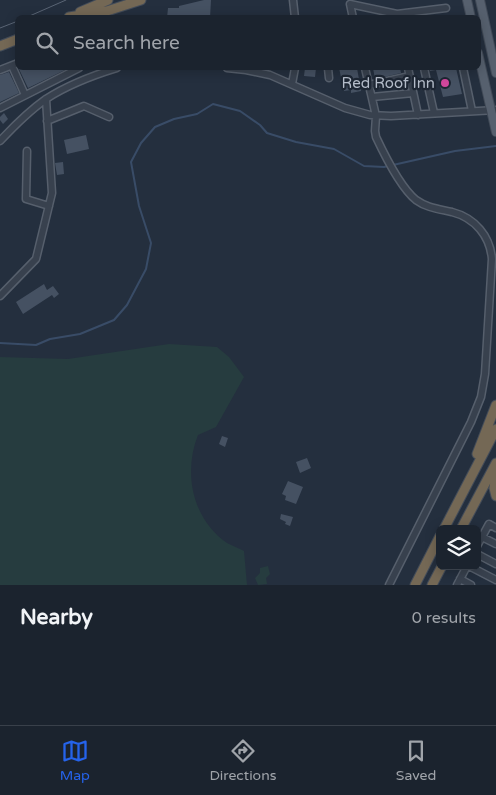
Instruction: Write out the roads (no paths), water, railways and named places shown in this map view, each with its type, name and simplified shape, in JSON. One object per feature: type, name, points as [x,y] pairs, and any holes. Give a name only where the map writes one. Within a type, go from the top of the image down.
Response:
[{"type":"highway","points":[[73,15],[108,0]]},
{"type":"highway","points":[[81,15],[107,11],[141,0]]},
{"type":"highway","points":[[0,46],[15,40]]},
{"type":"highway","points":[[460,499],[496,405]]},
{"type":"highway","points":[[446,525],[496,429]]},
{"type":"highway","points":[[463,525],[496,463]]},
{"type":"highway","points":[[496,476],[494,488],[496,496]]},
{"type":"highway","points":[[415,585],[436,544]]},
{"type":"highway","points":[[432,585],[440,570]]},
{"type":"main road","points":[[467,0],[469,15]]},
{"type":"main road","points":[[480,0],[492,39],[496,73]]},
{"type":"main road","points":[[481,64],[494,110],[496,132]]},
{"type":"street","points":[[293,0],[295,15]]},
{"type":"street","points":[[352,15],[350,4],[393,15]]},
{"type":"street","points":[[403,15],[446,8]]},
{"type":"street","points":[[0,70],[15,64]]},
{"type":"street","points":[[17,70],[25,95]]},
{"type":"street","points":[[0,108],[75,70]]},
{"type":"street","points":[[0,141],[22,118],[46,99],[83,81],[112,70]]},
{"type":"street","points":[[242,70],[258,72],[292,84],[345,108],[376,116],[494,110]]},
{"type":"street","points":[[292,84],[294,70]]},
{"type":"street","points":[[328,70],[329,78]]},
{"type":"street","points":[[365,70],[376,116],[376,137],[400,181],[410,195],[424,205],[459,214],[474,223],[489,244],[492,264],[485,374],[481,397],[472,422],[389,585]]},
{"type":"street","points":[[408,70],[418,115]]},
{"type":"street","points":[[424,70],[434,113]]},
{"type":"street","points":[[463,70],[472,111]]},
{"type":"street","points":[[369,85],[410,76]]},
{"type":"street","points":[[372,97],[413,93]]},
{"type":"street","points":[[0,296],[36,259],[49,206],[52,193],[46,99]]},
{"type":"street","points":[[47,121],[84,106],[109,117]]},
{"type":"street","points":[[27,151],[26,199],[49,206]]},
{"type":"street","points":[[496,528],[489,524],[482,537],[496,544]]},
{"type":"street","points":[[481,556],[496,564]]},
{"type":"street","points":[[466,570],[458,582],[471,585]]},
{"type":"street","points":[[476,570],[496,580]]},
{"type":"waterway","points":[[0,343],[36,345],[50,339],[80,334],[114,320],[127,305],[146,269],[151,243],[139,206],[131,162],[141,143],[155,127],[174,119],[197,114],[213,104],[240,111],[260,125],[267,133],[296,142],[334,149],[364,166],[388,166]]},
{"type":"waterway","points":[[393,165],[455,151],[496,146]]},
{"type":"tram line","points":[[32,15],[66,0]]},
{"type":"tram line","points":[[0,28],[15,22]]},
{"type":"place","name":"Red Roof Inn","points":[[445,83]]}]
